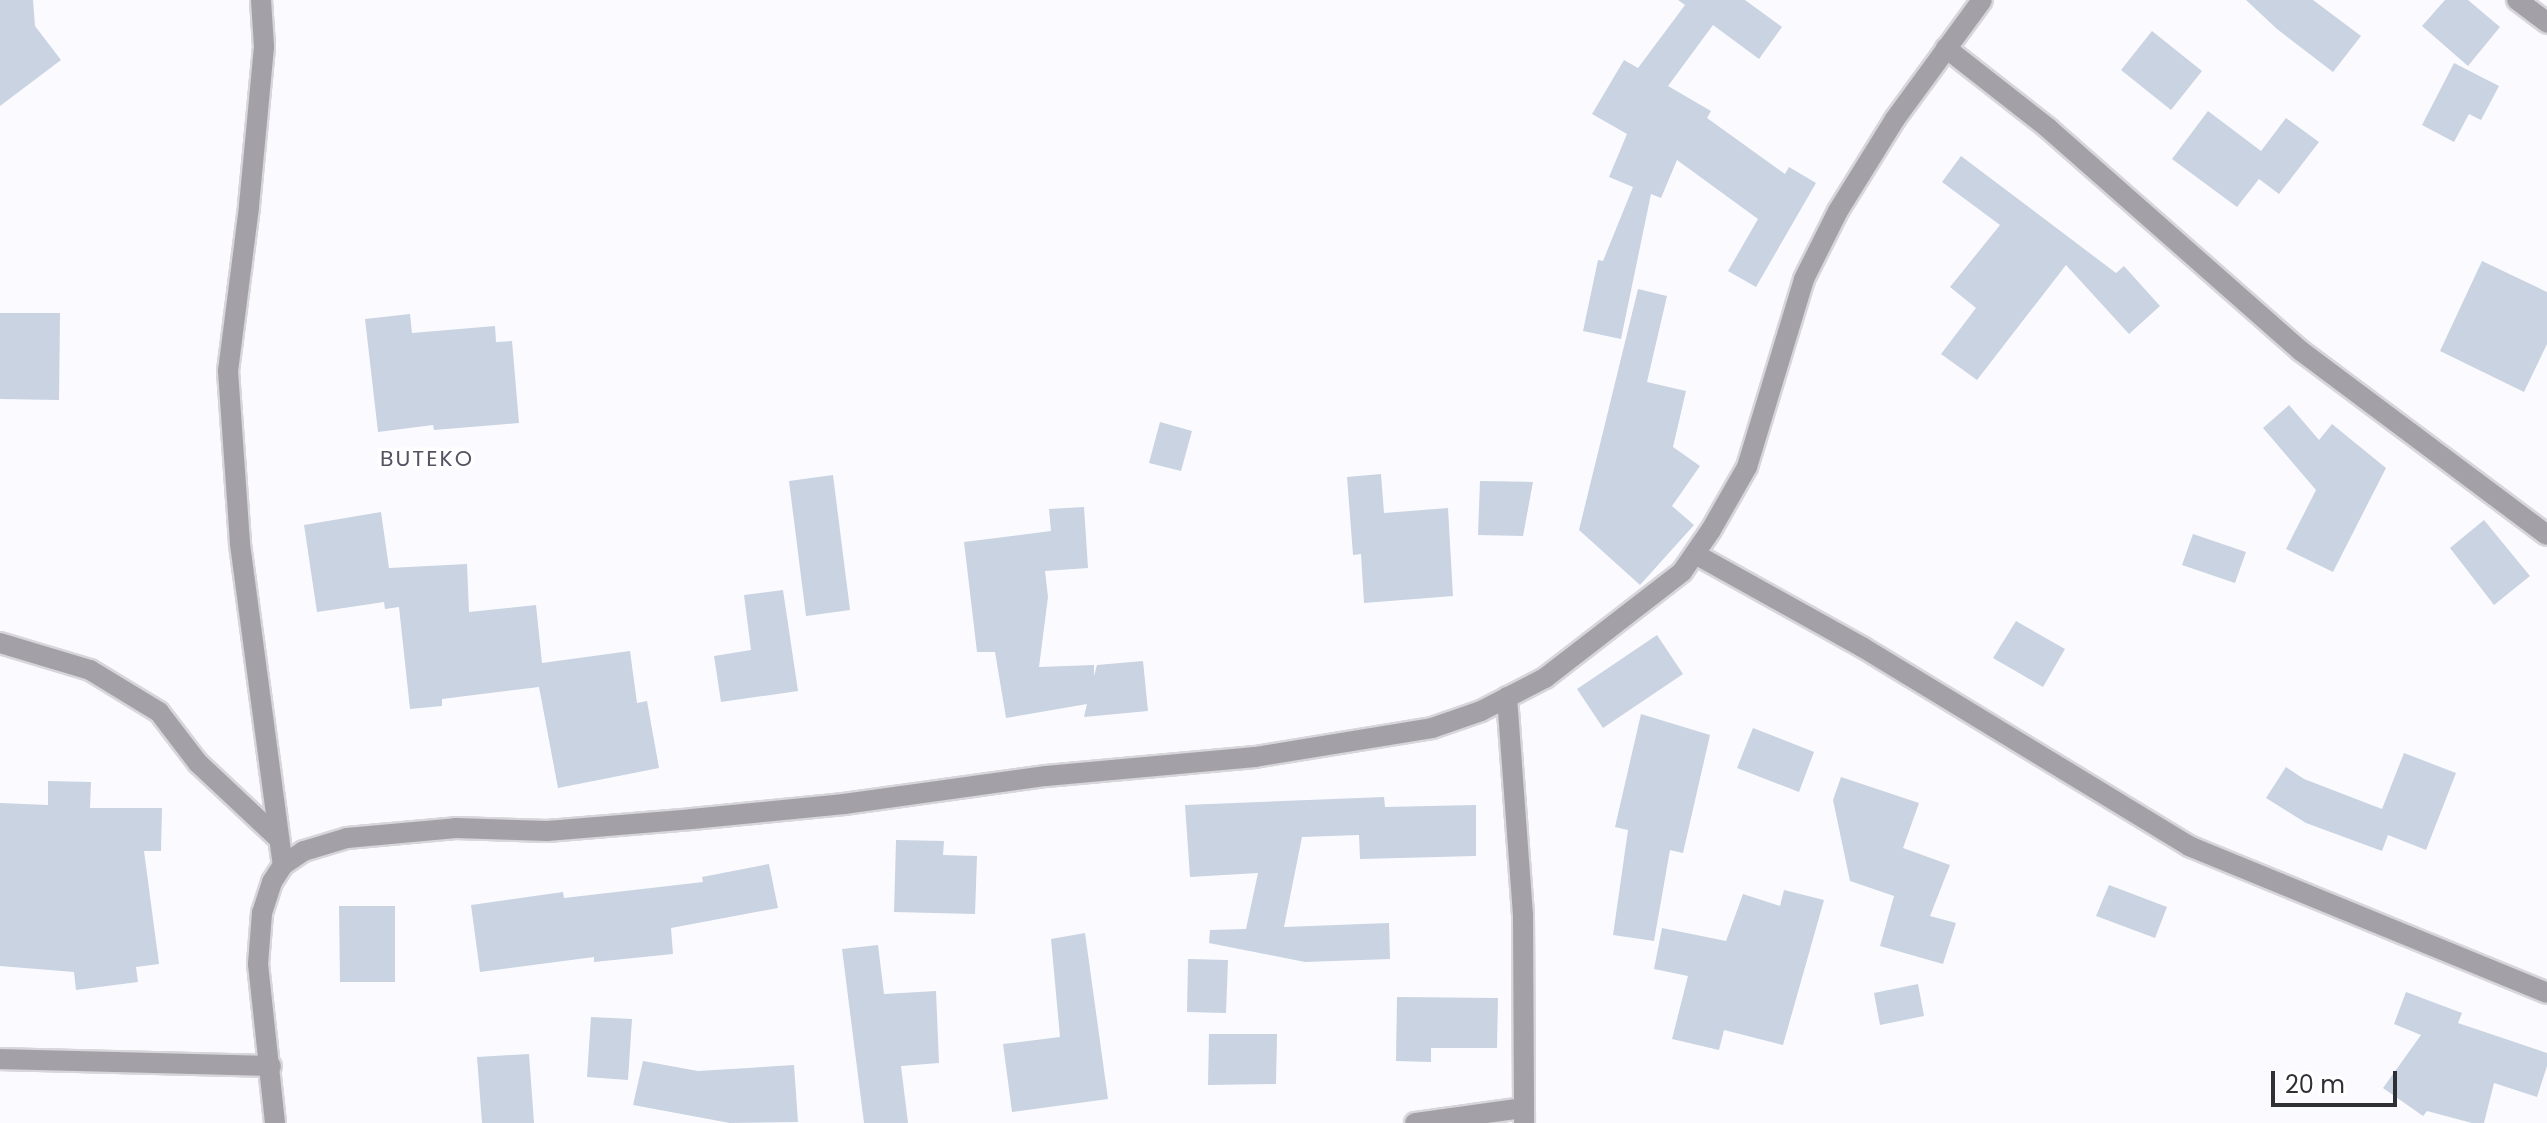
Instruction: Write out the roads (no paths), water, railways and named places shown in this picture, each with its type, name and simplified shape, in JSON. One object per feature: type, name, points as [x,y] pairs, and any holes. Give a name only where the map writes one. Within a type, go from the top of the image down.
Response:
[{"type":"street","points":[[261,0],[264,47],[249,207],[228,371],[240,544],[283,865]]},
{"type":"street","points":[[275,1123],[258,964],[262,913],[272,882],[283,865],[304,851],[347,838],[456,828],[547,831],[692,819],[844,804],[1046,776],[1255,757],[1432,728],[1545,678],[1682,572],[1695,554],[1747,467],[1804,279],[1846,198],[1946,48],[1982,0]]},
{"type":"street","points":[[2517,0],[2547,23]]},
{"type":"street","points":[[1946,48],[2048,128],[2301,351],[2547,535]]},
{"type":"street","points":[[1695,554],[1862,647],[2189,846],[2547,993]]},
{"type":"street","points":[[0,643],[90,670],[159,712],[198,763],[279,839]]},
{"type":"street","points":[[1415,1123],[1524,1116],[1524,929],[1507,697]]},
{"type":"street","points":[[0,1059],[271,1066]]},
{"type":"district","name":"BUTEKO","points":[[427,459]]}]
